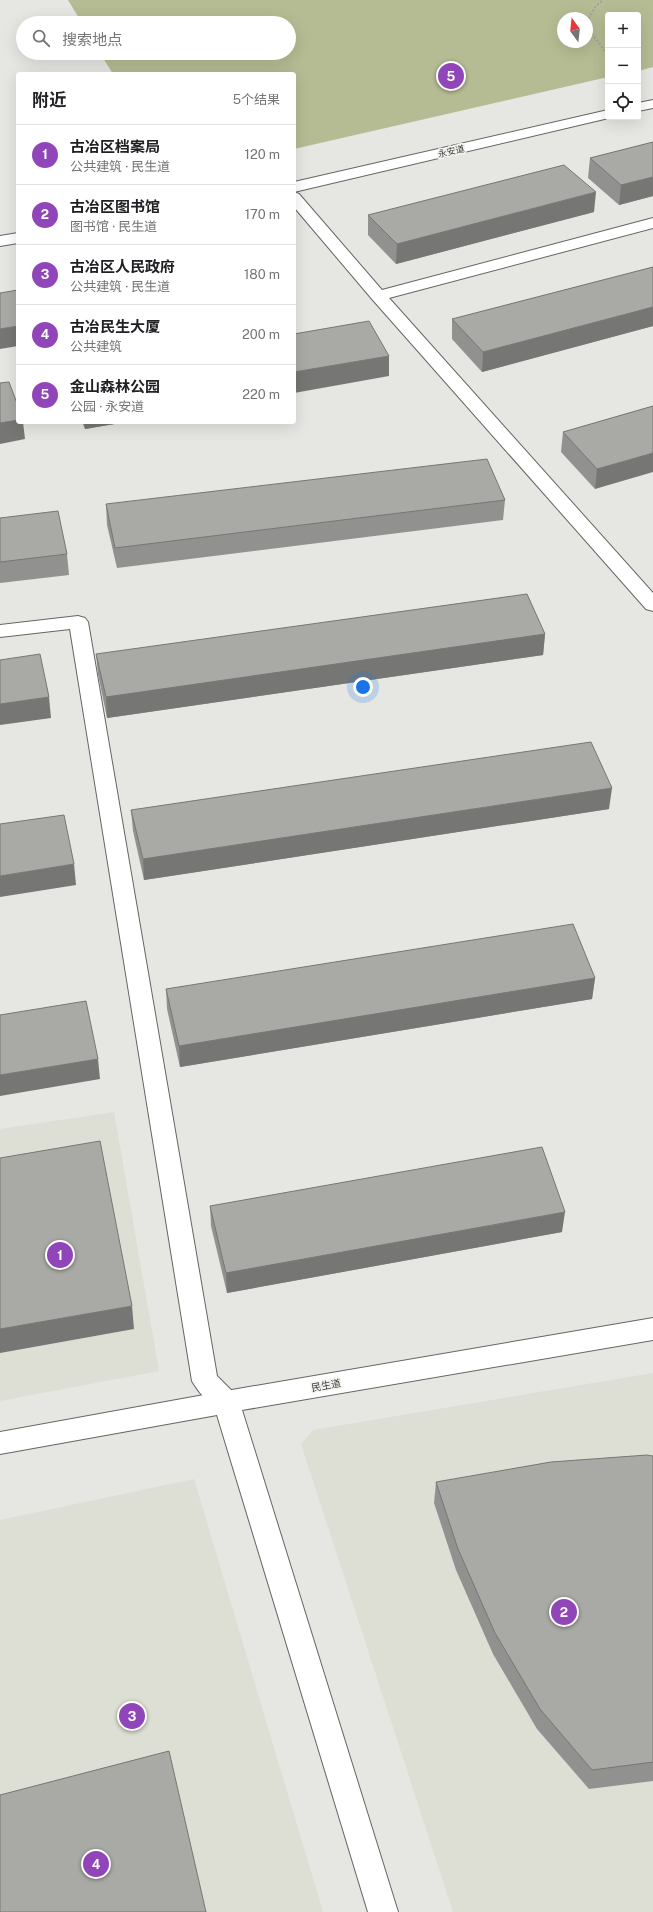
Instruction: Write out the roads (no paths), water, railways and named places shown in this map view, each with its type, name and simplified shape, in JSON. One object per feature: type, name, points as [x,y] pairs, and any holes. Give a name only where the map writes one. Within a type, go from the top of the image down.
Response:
[{"type":"street","points":[[641,107],[653,104]]},
{"type":"street","name":"永安道","points":[[296,187],[605,115]]},
{"type":"street","points":[[296,199],[378,296],[653,605]]},
{"type":"street","points":[[378,296],[653,223]]},
{"type":"street","points":[[0,241],[16,238]]},
{"type":"street","points":[[0,631],[78,622],[205,1381],[226,1402],[384,1912]]},
{"type":"street","name":"民生道","points":[[0,1443],[226,1402],[653,1329]]},
{"type":"place","name":"金山森林公园","points":[[451,76]]},
{"type":"place","name":"古冶区档案局","points":[[60,1255]]},
{"type":"place","name":"古冶区图书馆","points":[[564,1612]]},
{"type":"place","name":"古冶区人民政府","points":[[132,1716]]},
{"type":"place","name":"古冶民生大厦","points":[[96,1864]]}]
